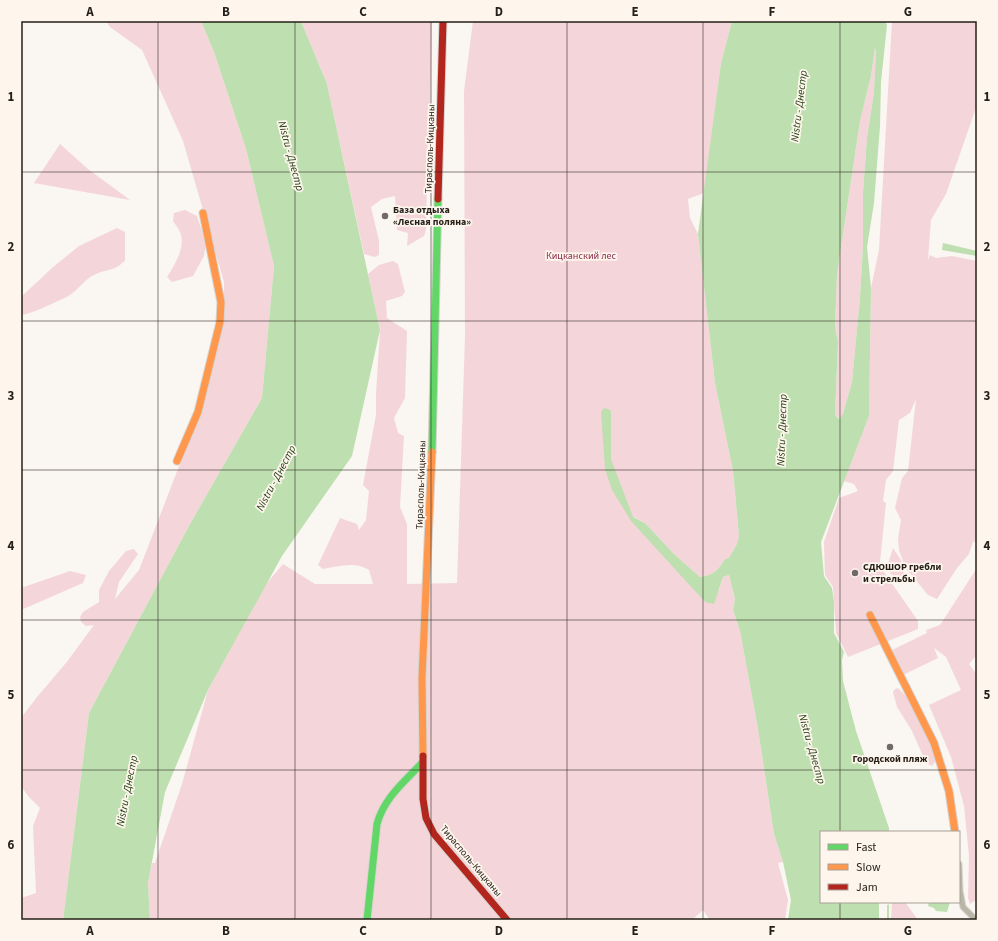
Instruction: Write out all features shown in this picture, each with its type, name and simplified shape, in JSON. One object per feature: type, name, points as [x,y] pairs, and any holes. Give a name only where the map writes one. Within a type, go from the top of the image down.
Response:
[{"type":"street","name":"Тирасполь-Кицканы","points":[[443,21],[431,493],[422,678],[422,763],[424,806],[426,818],[438,840],[507,920]]},
{"type":"street","points":[[177,462],[198,412],[220,322],[221,302],[203,213]]},
{"type":"street","points":[[870,615],[934,743],[949,791],[955,831]]},
{"type":"street","points":[[367,920],[377,824],[381,810],[388,799],[422,763]]},
{"type":"street","points":[[960,892],[963,907],[976,920]]},
{"type":"green space","points":[[106,21],[201,21],[214,52],[246,149],[274,266],[262,398],[190,524],[89,713],[63,920],[21,920],[21,898],[36,893],[33,826],[40,808],[21,786],[21,718],[66,663],[94,625],[86,626],[81,622],[80,617],[83,612],[99,602],[99,590],[109,571],[126,551],[134,549],[138,554],[119,582],[115,599],[139,570],[198,417],[224,313],[224,282],[183,141],[142,50],[110,27]]},
{"type":"green space","points":[[301,21],[432,21],[430,127],[426,161],[426,230],[424,236],[407,246],[408,233],[397,230],[395,196],[382,199],[371,207],[379,241],[379,255],[375,257],[364,254],[327,84]]},
{"type":"green space","name":"Кицканский лес","points":[[473,21],[732,21],[721,63],[704,193],[688,199],[690,218],[698,234],[715,383],[733,471],[739,536],[737,544],[729,558],[725,559],[718,569],[712,573],[700,577],[674,554],[645,523],[634,517],[705,602],[719,590],[723,577],[729,575],[735,599],[733,610],[740,631],[758,729],[774,834],[783,862],[778,863],[788,900],[785,920],[710,920],[703,910],[692,920],[150,920],[148,883],[152,863],[155,863],[182,784],[208,690],[266,584],[283,564],[315,584],[373,584],[369,570],[364,567],[346,565],[323,569],[318,565],[340,518],[357,524],[359,530],[366,520],[369,491],[363,485],[376,415],[380,330],[368,274],[379,265],[393,261],[398,264],[405,292],[402,296],[386,301],[387,318],[407,331],[405,398],[394,418],[398,433],[404,436],[400,507],[407,524],[407,584],[457,583],[465,336],[464,91]]},
{"type":"green space","points":[[892,21],[977,21],[977,105],[946,194],[931,220],[928,260],[930,255],[936,258],[952,256],[977,261],[977,541],[973,542],[969,554],[957,568],[937,599],[928,595],[905,567],[899,550],[898,539],[901,520],[895,508],[902,478],[908,471],[916,399],[910,413],[899,420],[893,471],[886,480],[883,501],[886,503],[880,562],[884,572],[918,621],[918,629],[848,657],[836,633],[833,587],[825,575],[824,542],[839,498],[858,491],[854,484],[844,481],[869,416],[871,288],[879,250]]},
{"type":"green space","points":[[875,48],[874,92],[867,138],[863,192],[863,246],[860,297],[852,382],[843,414],[840,419],[835,415],[838,342],[835,327],[837,274],[860,121],[871,76]]},
{"type":"green space","points":[[60,144],[88,169],[130,200],[34,183]]},
{"type":"green space","points":[[185,210],[197,216],[206,243],[204,256],[193,276],[172,282],[167,277],[179,256],[182,244],[180,232],[173,221],[174,213]]},
{"type":"green space","points":[[117,228],[125,232],[125,261],[116,267],[91,277],[73,293],[66,297],[37,310],[21,315],[21,297],[52,268],[79,246]]},
{"type":"green space","points":[[893,548],[901,560],[905,576],[898,580],[891,574],[887,567]]},
{"type":"green space","points":[[977,568],[977,655],[969,664],[977,675],[977,896],[976,900],[970,904],[968,898],[969,856],[964,806],[951,757],[929,705],[961,690],[946,657],[934,648],[938,658],[903,675],[892,650],[927,633],[926,630],[940,625]]},
{"type":"green space","points":[[70,571],[86,575],[83,583],[21,610],[21,588]]},
{"type":"green space","points":[[898,688],[906,696],[935,752],[935,762],[932,766],[926,763],[912,731],[897,707],[893,692]]},
{"type":"green space","points":[[892,903],[906,903],[918,920],[891,920]]},
{"type":"water","name":"Nistru - Днестр","points":[[201,21],[301,21],[327,84],[380,330],[352,456],[282,556],[208,690],[165,792],[148,883],[150,920],[63,920],[89,713],[190,524],[262,398],[274,266],[246,149],[214,52]]},
{"type":"water","name":"Nistru - Днестр","points":[[732,21],[885,21],[887,25],[881,82],[880,126],[874,203],[867,247],[871,288],[869,416],[821,542],[824,576],[832,588],[834,602],[834,633],[844,652],[842,660],[843,681],[856,731],[889,831],[820,831],[820,903],[889,903],[889,920],[788,920],[791,900],[783,862],[774,834],[758,729],[740,631],[733,610],[735,599],[729,575],[723,577],[714,604],[705,602],[631,521],[612,490],[605,469],[601,412],[604,408],[611,411],[611,459],[633,517],[645,523],[674,554],[700,577],[712,573],[718,569],[725,559],[729,558],[737,544],[739,536],[733,471],[715,383],[698,234],[721,63]],"holes":[[[875,48],[874,92],[867,138],[863,192],[863,246],[860,297],[852,382],[843,414],[839,419],[835,415],[838,342],[835,327],[837,274],[860,121],[871,76]]]},
{"type":"water","points":[[943,243],[977,251],[977,256],[942,250]]},
{"type":"water","points":[[929,903],[950,903],[947,912],[936,911],[934,908],[928,906]]},
{"type":"pier","points":[[879,903],[890,903],[887,905],[887,920],[879,920]]},
{"type":"traffic: fast","points":[[432,452],[438,199]]},
{"type":"traffic: fast","points":[[367,920],[377,824],[380,815],[384,806],[395,791],[422,763]]},
{"type":"traffic: slow","points":[[177,461],[198,412],[220,322],[221,302],[203,213]]},
{"type":"traffic: slow","points":[[423,756],[422,678],[432,452]]},
{"type":"traffic: slow","points":[[870,615],[934,743],[949,791],[955,831]]},
{"type":"traffic: jam","points":[[438,199],[443,21]]},
{"type":"traffic: jam","points":[[423,756],[423,799],[426,818],[434,834],[507,920]]},
{"type":"place","name":"База отдыха «Лесная поляна»","points":[[385,216]]},
{"type":"place","name":"СДЮШОР гребли и стрельбы","points":[[855,573]]},
{"type":"place","name":"Городской пляж","points":[[890,747]]}]
